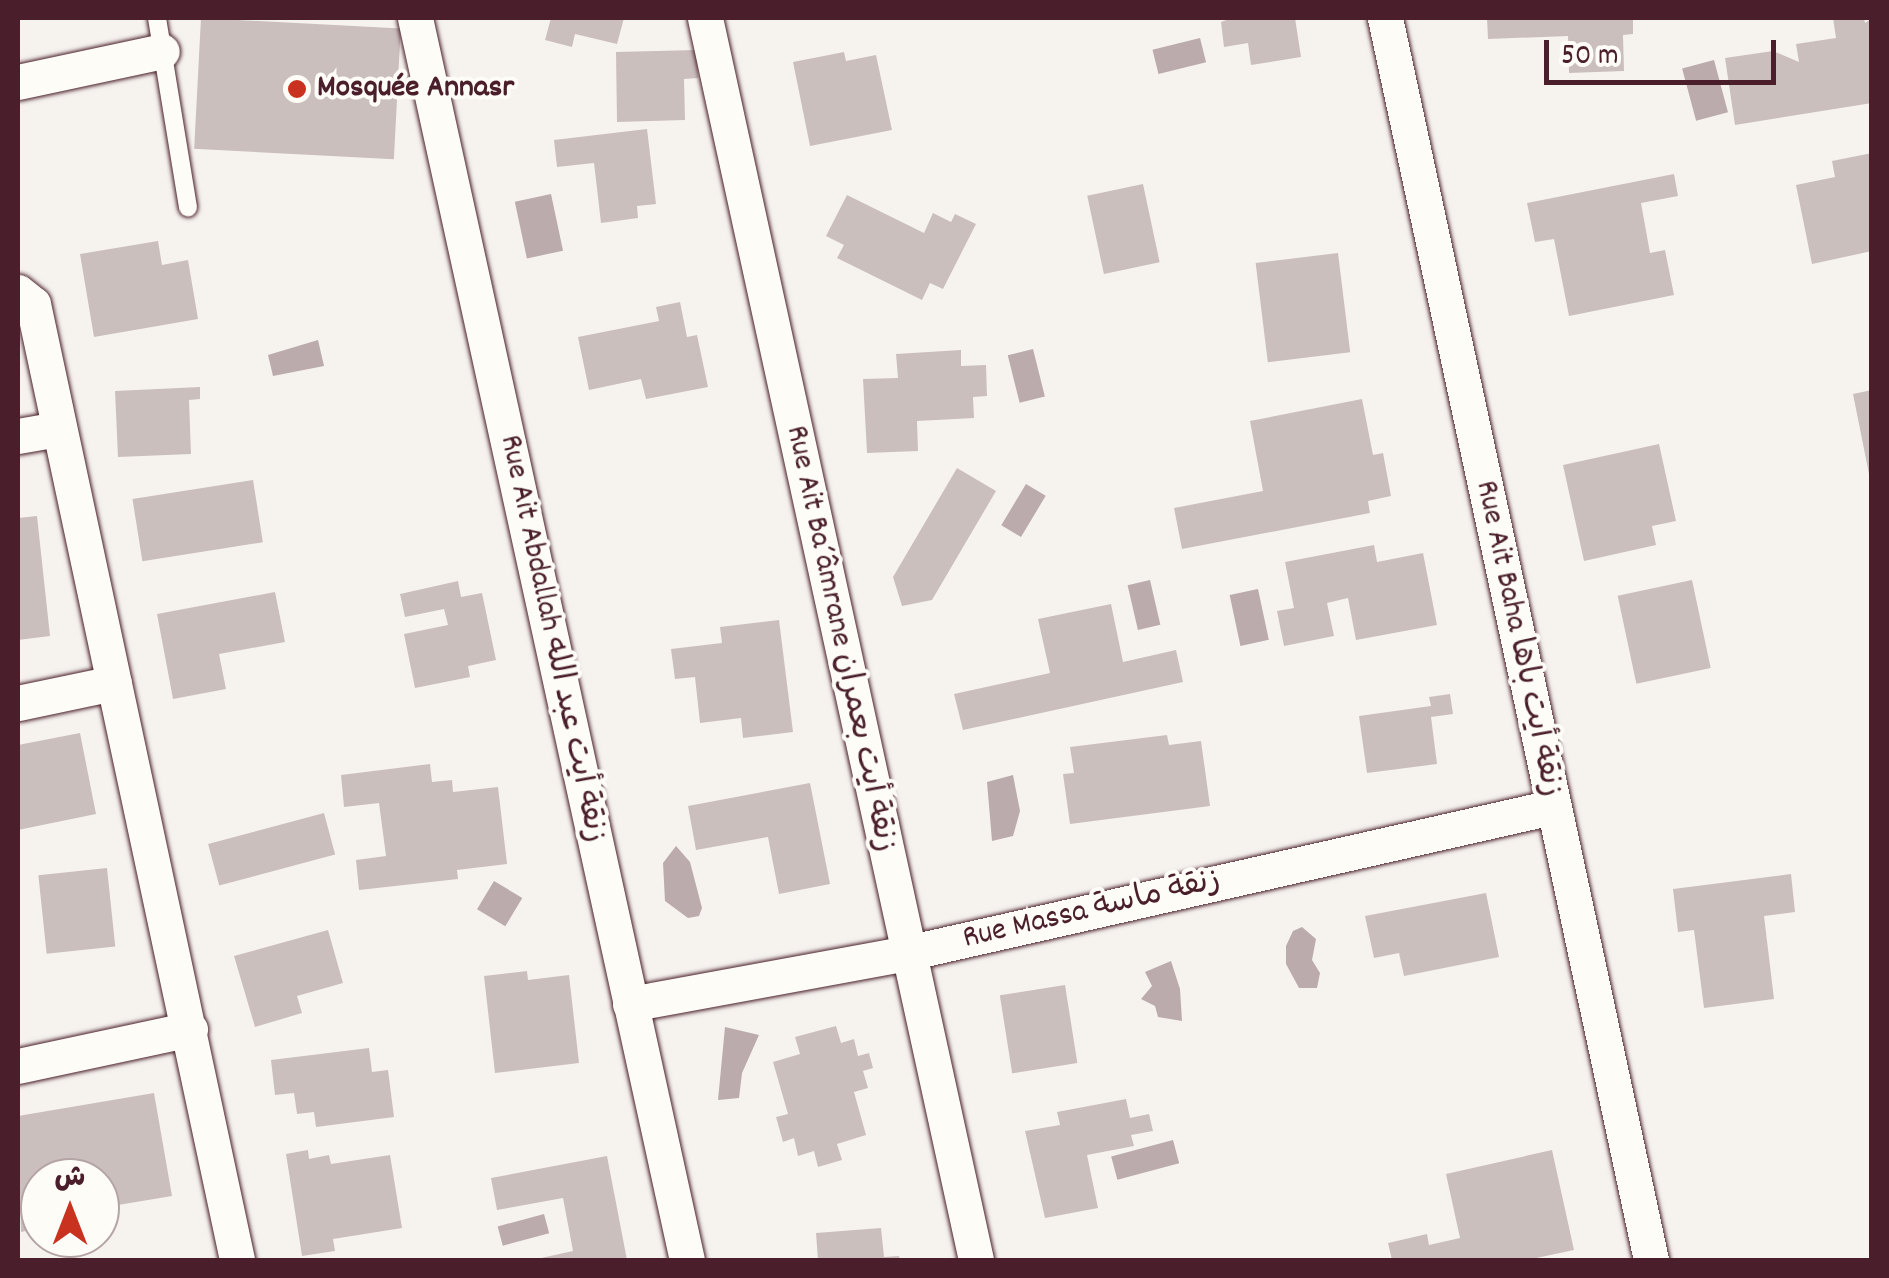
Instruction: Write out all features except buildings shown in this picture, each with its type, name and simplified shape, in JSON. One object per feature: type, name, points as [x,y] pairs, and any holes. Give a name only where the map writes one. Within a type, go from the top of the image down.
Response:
[{"type":"street","name":"Rue Ait Abdallah زنقة أيت عبد الله","points":[[415,18],[687,1260]]},
{"type":"street","name":"Rue Ait Ba´âmrane زنقة أيت بعمران","points":[[705,18],[976,1260]]},
{"type":"street","name":"Rue Ait Baha زنقة أيت باها","points":[[1385,18],[1651,1260]]},
{"type":"street","points":[[18,82],[159,34]]},
{"type":"street","points":[[18,292],[33,304],[56,429],[238,1260]]},
{"type":"street","points":[[18,436],[56,429]]},
{"type":"street","points":[[18,703],[114,683]]},
{"type":"street","name":"Rue Massa زنقة ماسة","points":[[630,1004],[907,953],[1552,807]]},
{"type":"street","points":[[18,1066],[190,1030]]},
{"type":"lane","points":[[159,34],[188,207]]},
{"type":"shaded area","points":[[1200,38],[1206,62],[1159,74],[1152,50]]},
{"type":"shaded area","points":[[1714,60],[1728,112],[1696,121],[1682,69]]},
{"type":"shaded area","points":[[551,194],[563,251],[527,258],[515,202]]},
{"type":"shaded area","points":[[318,340],[324,366],[273,376],[268,355]]},
{"type":"shaded area","points":[[1033,349],[1045,397],[1020,403],[1008,355]]},
{"type":"shaded area","points":[[1026,484],[1046,496],[1021,537],[1001,525]]},
{"type":"shaded area","points":[[1150,580],[1160,625],[1138,630],[1128,585]]},
{"type":"shaded area","points":[[1258,589],[1269,640],[1240,646],[1230,595]]},
{"type":"shaded area","points":[[1013,775],[1020,811],[1013,836],[992,841],[987,782]]},
{"type":"shaded area","points":[[676,846],[690,862],[702,908],[699,916],[688,918],[665,901],[663,863]]},
{"type":"shaded area","points":[[494,881],[522,898],[505,926],[477,909]]},
{"type":"shaded area","points":[[1302,927],[1316,939],[1312,960],[1320,973],[1317,988],[1299,988],[1286,964],[1286,946],[1293,931]]},
{"type":"shaded area","points":[[1171,961],[1180,989],[1182,1021],[1158,1017],[1155,1006],[1141,999],[1152,986],[1145,972]]},
{"type":"shaded area","points":[[725,1027],[759,1035],[742,1073],[739,1098],[718,1100]]},
{"type":"shaded area","points":[[1173,1140],[1179,1163],[1117,1180],[1111,1157]]},
{"type":"shaded area","points":[[544,1214],[549,1233],[503,1246],[498,1226]]},
{"type":"place","name":"Mosquée Annasr","points":[[297,89]]}]
